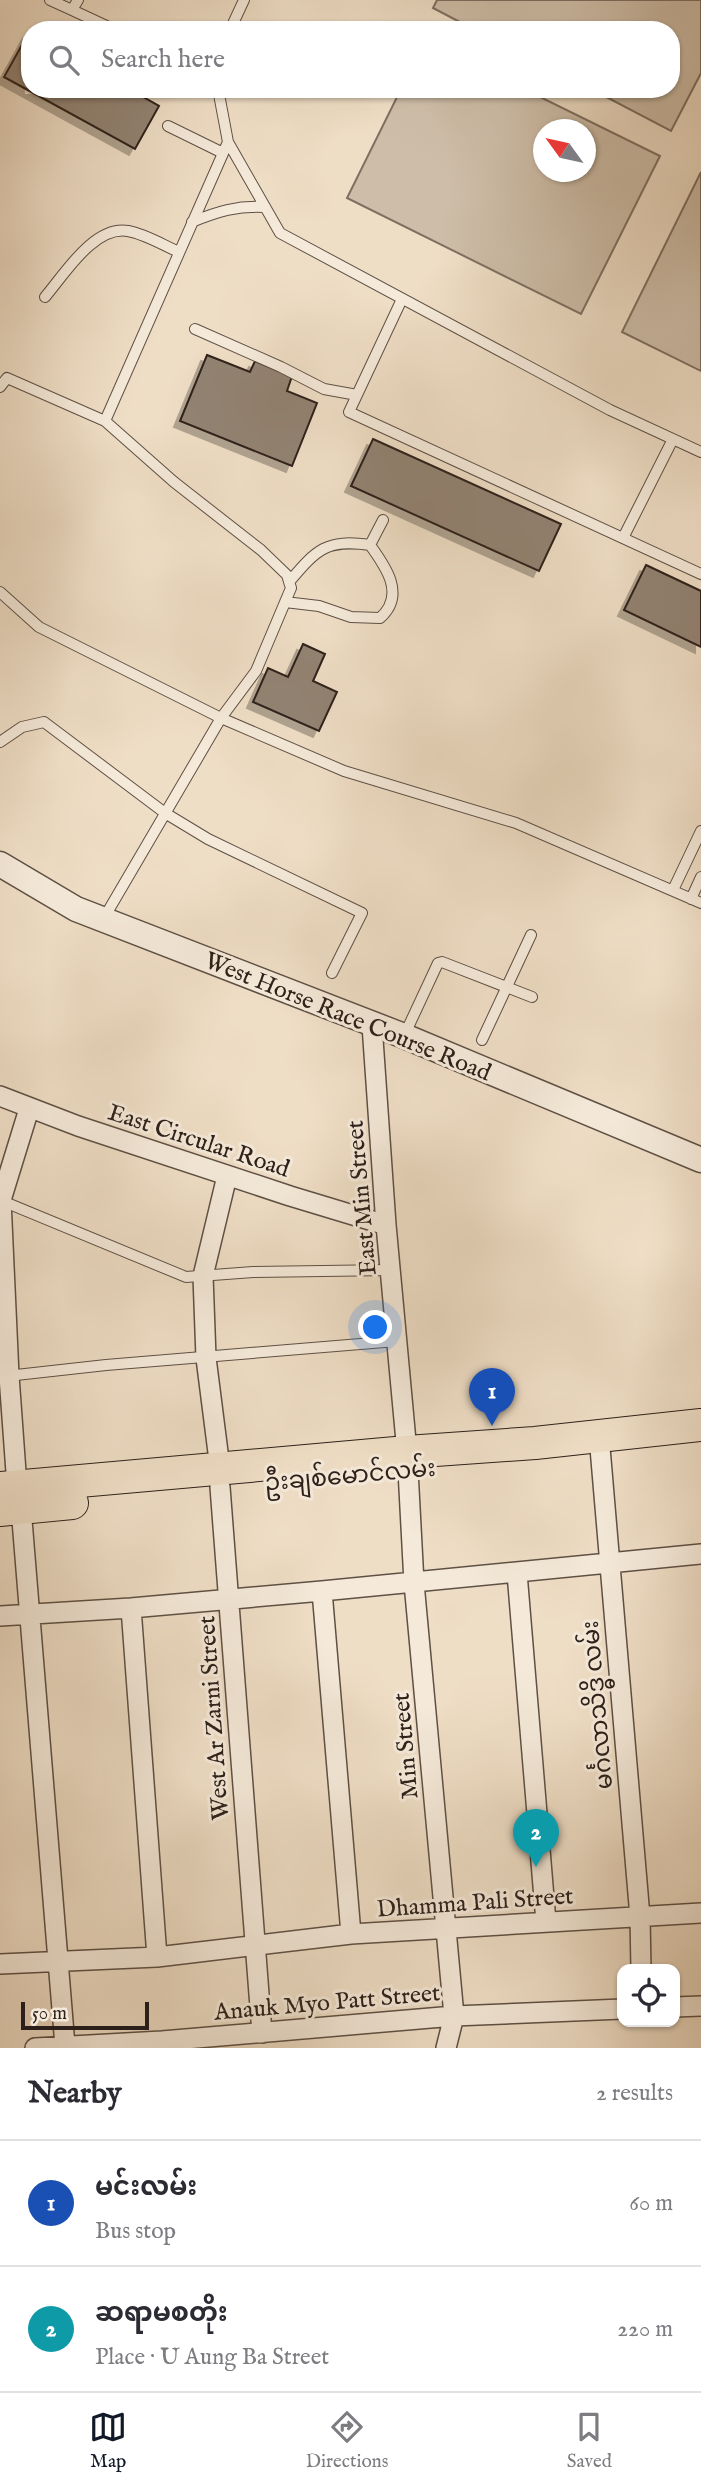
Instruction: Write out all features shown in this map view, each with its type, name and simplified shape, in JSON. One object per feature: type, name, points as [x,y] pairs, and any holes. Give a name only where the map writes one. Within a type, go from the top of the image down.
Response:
[{"type":"main road","points":[[600,1445],[701,1425]]},
{"type":"main road","name":"ဦးချစ်မောင်လမ်း","points":[[9,1498],[600,1445],[701,1446]]},
{"type":"street","name":"West Horse Race Course Road","points":[[0,864],[76,909],[404,1036],[701,1160]]},
{"type":"street","name":"East Min Street","points":[[372,1025],[386,1225],[408,1461]]},
{"type":"street","name":"East Circular Road","points":[[0,1096],[29,1109],[228,1176],[386,1225]]},
{"type":"street","points":[[29,1109],[0,1200],[4,1376],[9,1498],[28,1614],[65,2046]]},
{"type":"street","name":"West Ar Zarni Street","points":[[228,1176],[203,1276],[206,1357],[220,1477],[261,2033]]},
{"type":"street","name":"မင်္ဂလာသိဒ္ဓိ လမ်း","points":[[600,1445],[640,1916],[641,1964]]},
{"type":"street","name":"Min Street","points":[[408,1461],[414,1583],[454,2016],[446,2048]]},
{"type":"street","points":[[0,1616],[131,1608],[414,1583],[701,1554]]},
{"type":"street","points":[[517,1573],[546,1922]]},
{"type":"street","points":[[322,1591],[351,1934]]},
{"type":"street","points":[[131,1608],[157,1957]]},
{"type":"street","name":"Dhamma Pali Street","points":[[0,1964],[157,1957],[351,1934],[447,1927],[701,1913]]},
{"type":"street","points":[[680,2007],[701,2006]]},
{"type":"street","name":"Anauk Myo Patt Street","points":[[35,2048],[161,2044],[454,2016],[617,2009]]},
{"type":"lane","points":[[50,0],[96,21]]},
{"type":"lane","points":[[72,10],[78,0]]},
{"type":"lane","points":[[234,21],[244,0]]},
{"type":"lane","points":[[220,98],[228,142],[280,233],[610,410],[701,452]]},
{"type":"lane","points":[[168,126],[223,153]]},
{"type":"lane","points":[[105,421],[228,142]]},
{"type":"lane","points":[[192,222],[218,211],[251,206],[265,207]]},
{"type":"lane","points":[[45,297],[91,242],[107,233],[126,231],[179,252]]},
{"type":"lane","points":[[402,299],[349,412],[701,574]]},
{"type":"lane","points":[[195,329],[324,389],[357,395]]},
{"type":"lane","points":[[0,387],[3,376],[105,421],[174,482],[261,550],[287,575],[291,588],[256,671],[222,718],[103,918]]},
{"type":"lane","points":[[623,538],[673,439]]},
{"type":"lane","points":[[370,545],[383,520]]},
{"type":"lane","points":[[285,602],[319,606],[351,617],[380,618],[389,610],[393,599],[391,577],[370,545],[347,542],[326,546],[307,560],[289,582]]},
{"type":"lane","points":[[0,593],[39,627],[222,718],[344,771],[516,823],[696,901],[701,877]]},
{"type":"lane","points":[[0,743],[22,727],[44,722],[165,813],[208,839],[362,913],[332,973]]},
{"type":"lane","points":[[673,890],[701,831]]},
{"type":"lane","points":[[482,1040],[531,935]]},
{"type":"lane","points":[[404,1036],[438,963],[442,962],[532,997]]},
{"type":"lane","points":[[0,1200],[186,1277],[253,1272],[391,1270]]},
{"type":"lane","points":[[4,1376],[397,1340]]},
{"type":"shaded area","points":[[437,0],[701,0],[701,73],[671,131],[608,98],[680,98],[680,21],[458,21],[433,8]]},
{"type":"shaded area","points":[[397,98],[542,98],[585,119],[533,119],[533,182],[596,182],[596,124],[660,156],[581,314],[347,198]]},
{"type":"shaded area","points":[[701,172],[701,371],[622,332]]},
{"type":"building","points":[[21,47],[21,86],[4,77]]},
{"type":"building","points":[[42,98],[145,98],[159,106],[135,149]]},
{"type":"building","points":[[207,355],[250,372],[255,361],[292,376],[287,391],[317,403],[292,466],[180,421]]},
{"type":"building","points":[[373,439],[561,524],[539,571],[351,486]]},
{"type":"building","points":[[646,565],[701,591],[701,647],[624,610]]},
{"type":"building","points":[[303,644],[325,654],[313,681],[337,692],[319,731],[253,702],[268,668],[288,677]]},
{"type":"place","name":"မင်းလမ်း","points":[[492,1426]]},
{"type":"place","name":"ဆရာမစတိုး","points":[[536,1867]]}]
